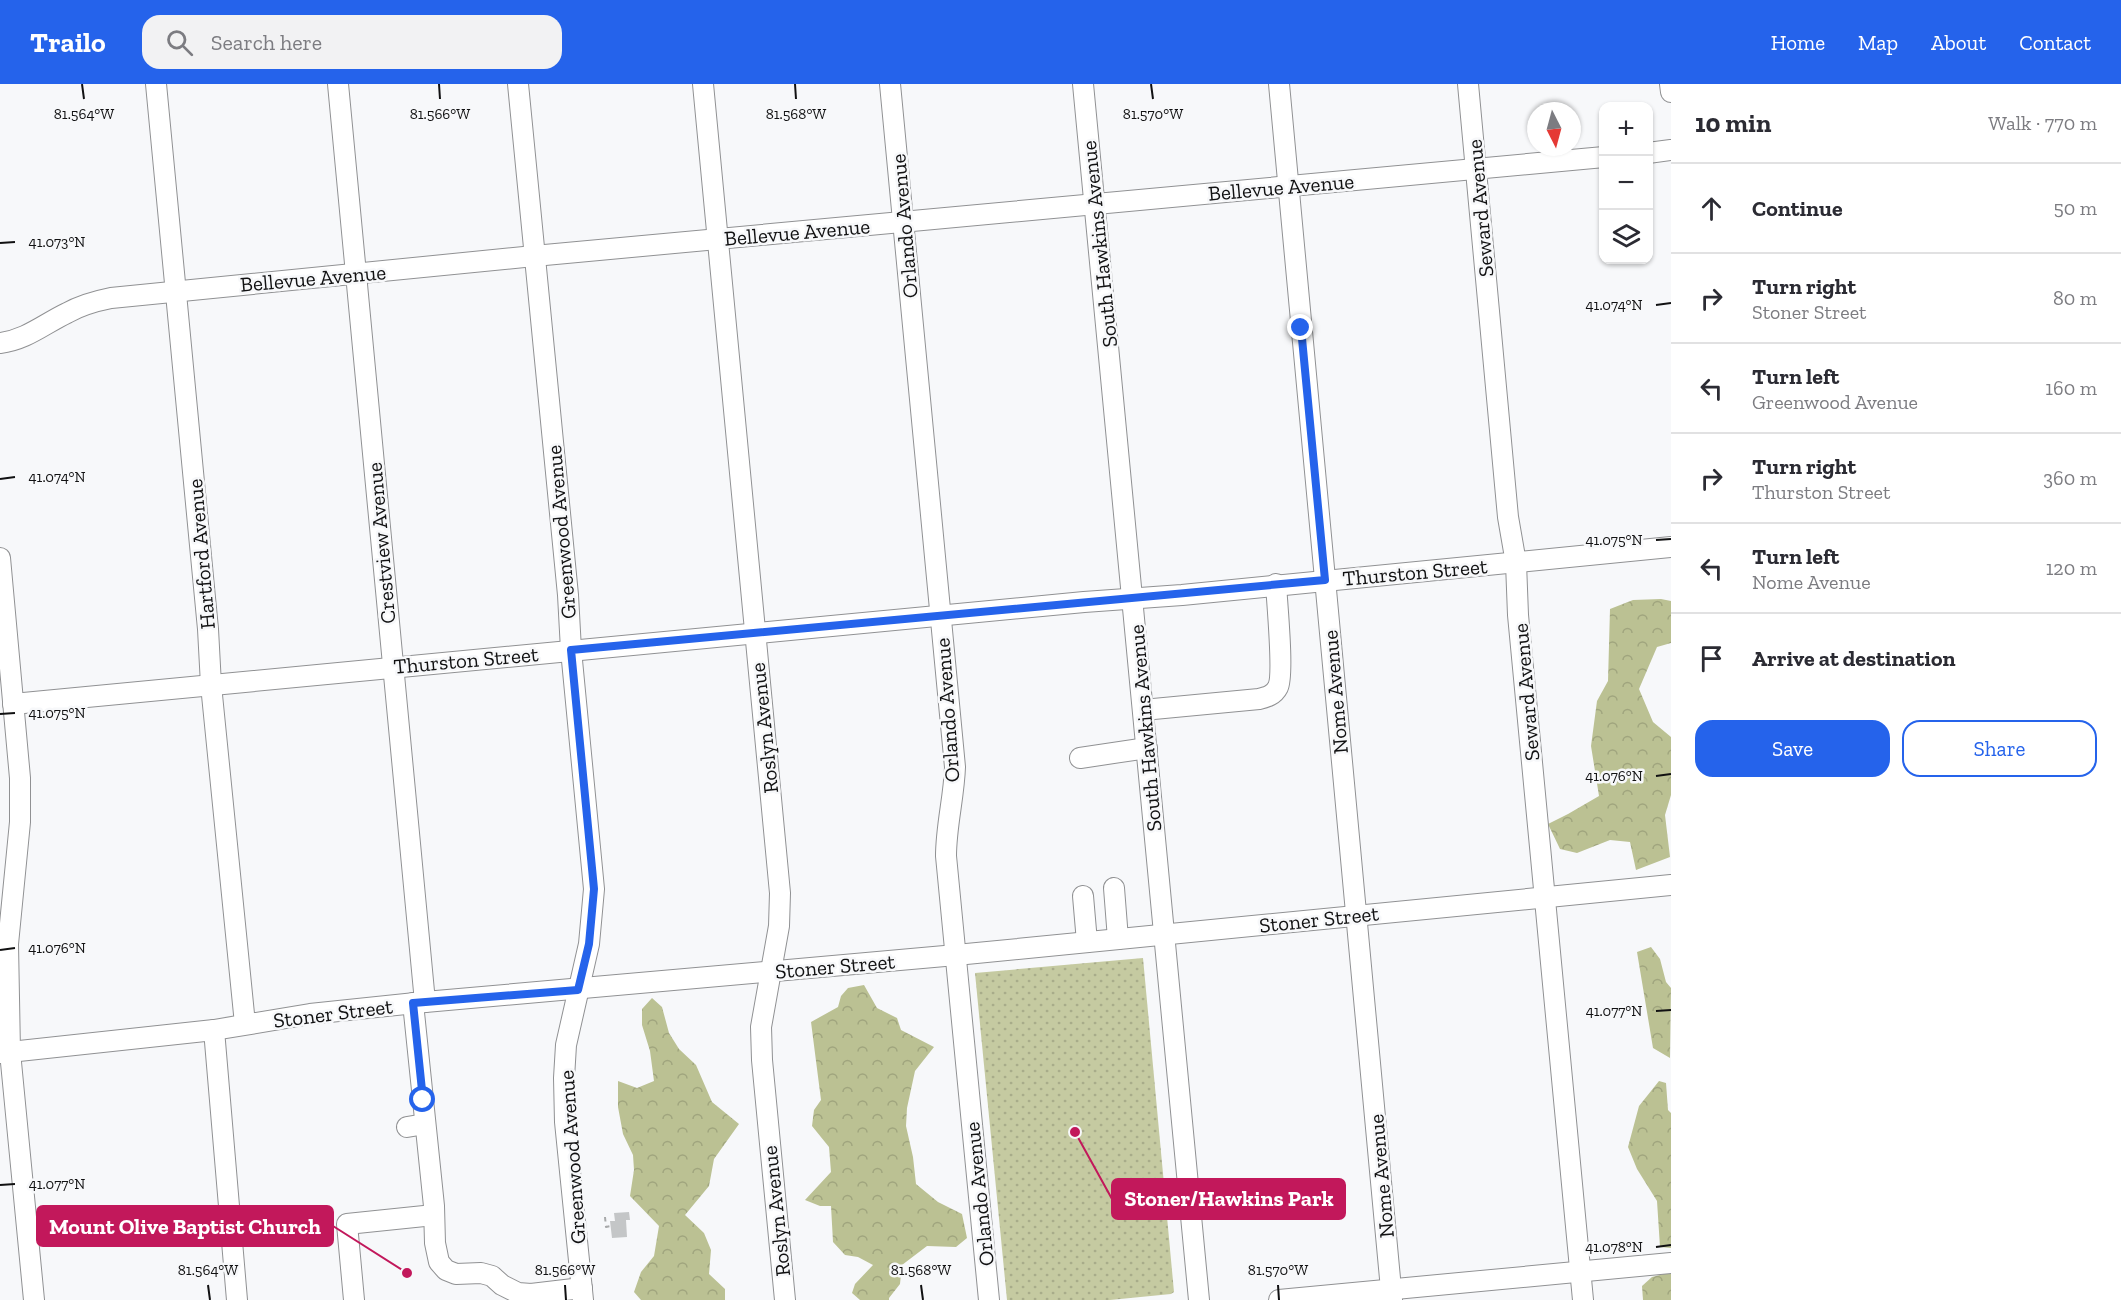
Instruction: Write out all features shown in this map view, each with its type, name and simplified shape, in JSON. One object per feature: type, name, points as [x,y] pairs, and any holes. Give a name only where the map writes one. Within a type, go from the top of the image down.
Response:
[{"type":"street","name":"Hartford Avenue","points":[[156,84],[208,629],[211,684],[245,1024]]},
{"type":"street","name":"Crestview Avenue","points":[[338,84],[393,666],[419,1002],[416,1126],[434,1215],[435,1243],[439,1262],[446,1270],[456,1274],[481,1273],[492,1276],[502,1285],[518,1293],[582,1294]]},
{"type":"street","name":"Greenwood Avenue","points":[[518,84],[594,889],[589,944],[566,1045],[564,1078],[565,1122],[582,1294]]},
{"type":"street","name":"Roslyn Avenue","points":[[703,84],[780,893],[779,927],[761,1027],[762,1060],[785,1300]]},
{"type":"street","name":"Orlando Avenue","points":[[890,84],[955,767],[954,789],[946,834],[946,856],[989,1300]]},
{"type":"street","name":"South Hawkins Avenue","points":[[1083,84],[1199,1300]]},
{"type":"street","name":"Nome Avenue","points":[[1279,84],[1392,1295]]},
{"type":"street","name":"Seward Avenue","points":[[1468,84],[1508,517],[1516,563],[1518,615],[1583,1300]]},
{"type":"street","points":[[1670,84],[1671,92]]},
{"type":"street","points":[[1653,152],[1671,150]]},
{"type":"street","name":"Bellevue Avenue","points":[[0,344],[27,336],[90,303],[111,298],[534,256],[1599,157]]},
{"type":"street","name":"Thurston Street","points":[[13,704],[393,666],[1133,599],[1671,547]]},
{"type":"street","points":[[0,558],[20,778],[20,822],[8,944],[5,1053],[34,1300]]},
{"type":"street","points":[[1143,710],[1270,696],[1278,688],[1280,674],[1276,584]]},
{"type":"street","points":[[1080,758],[1147,748]]},
{"type":"street","name":"Stoner Street","points":[[5,1053],[214,1030],[419,1002],[956,956],[1671,885]]},
{"type":"street","points":[[1114,888],[1118,939]]},
{"type":"street","points":[[1083,896],[1087,942]]},
{"type":"street","points":[[214,1030],[237,1300]]},
{"type":"street","points":[[354,1300],[347,1224],[434,1215]]},
{"type":"street","points":[[1280,1300],[1392,1295],[1671,1263]]},
{"type":"path","points":[[605,1218],[606,1227],[611,1226]]},
{"type":"green space","points":[[1633,600],[1671,601],[1671,643],[1657,647],[1639,689],[1653,722],[1671,737],[1671,795],[1665,815],[1670,857],[1636,870],[1630,842],[1610,840],[1577,853],[1560,849],[1548,824],[1599,796],[1591,746],[1597,701],[1608,681],[1610,609]]},
{"type":"green space","points":[[1651,947],[1660,959],[1666,982],[1671,988],[1670,1058],[1653,1048],[1637,952]]},
{"type":"green space","points":[[1143,958],[1174,1292],[1110,1300],[1007,1300],[975,973]]},
{"type":"green space","points":[[864,985],[877,1008],[897,1018],[901,1030],[934,1047],[915,1071],[907,1108],[906,1126],[916,1184],[938,1202],[962,1214],[967,1238],[956,1247],[927,1246],[902,1265],[900,1284],[889,1300],[860,1300],[852,1293],[855,1284],[873,1265],[858,1257],[845,1255],[833,1242],[831,1206],[820,1206],[805,1200],[831,1172],[829,1147],[812,1126],[814,1110],[821,1100],[811,1022],[838,1007],[841,996],[848,988]]},
{"type":"green space","points":[[652,998],[662,1007],[669,1033],[679,1049],[696,1065],[712,1102],[739,1124],[714,1159],[709,1186],[685,1215],[704,1233],[711,1250],[709,1274],[725,1289],[725,1300],[641,1300],[634,1292],[641,1272],[654,1256],[659,1226],[630,1196],[634,1170],[633,1155],[623,1134],[618,1107],[618,1081],[637,1088],[654,1081],[650,1051],[642,1025],[642,1009]]},
{"type":"green space","points":[[1659,1081],[1666,1083],[1668,1110],[1671,1113],[1671,1248],[1660,1247],[1657,1201],[1637,1169],[1628,1147],[1639,1106]]},
{"type":"green space","points":[[1671,1272],[1671,1300],[1643,1300],[1642,1286],[1652,1277]]},
{"type":"building","points":[[629,1212],[630,1220],[626,1220],[627,1237],[612,1238],[610,1221],[615,1221],[614,1213]]},
{"type":"place","name":"Stoner/Hawkins Park","points":[[1075,1132]]},
{"type":"place","name":"Mount Olive Baptist Church","points":[[407,1273]]},
{"type":"route","points":[[423,1100],[413,1003],[578,990],[589,944],[594,889],[571,650],[1325,580],[1301,328]]}]
